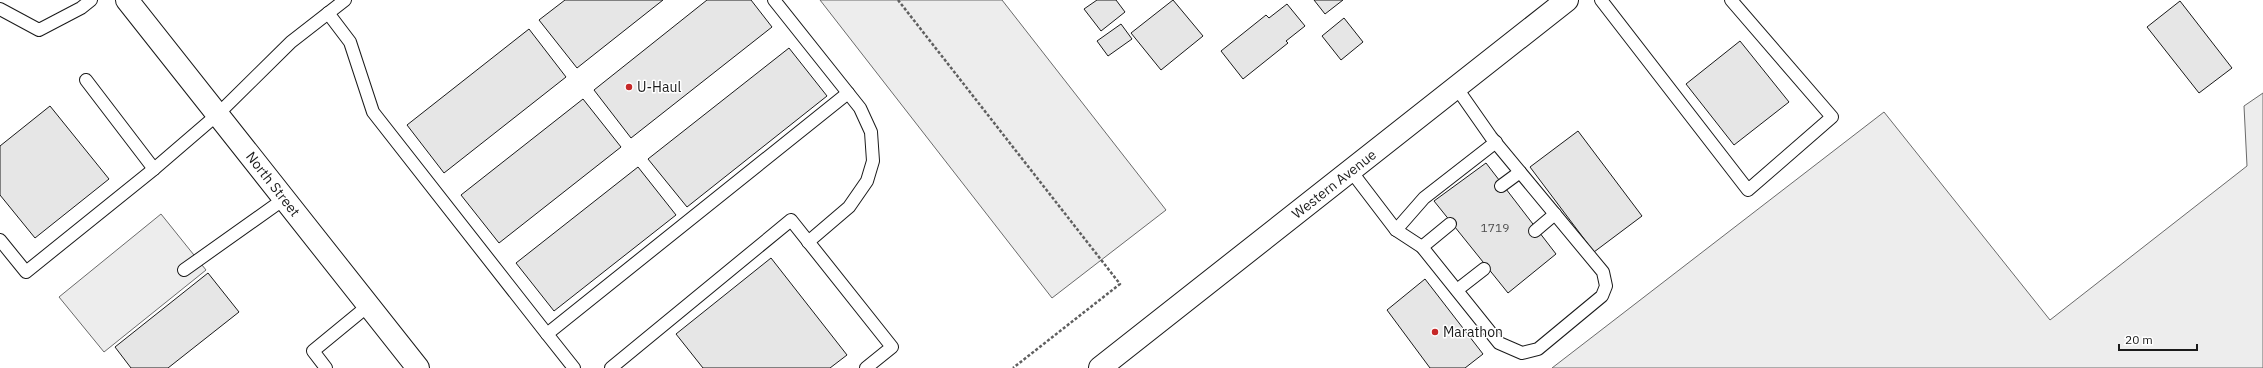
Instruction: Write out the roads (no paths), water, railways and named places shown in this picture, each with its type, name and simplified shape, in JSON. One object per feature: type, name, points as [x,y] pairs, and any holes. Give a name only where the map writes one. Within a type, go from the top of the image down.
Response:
[{"type":"main road","name":"North Street","points":[[126,0],[218,114],[418,368]]},
{"type":"main road","name":"Western Avenue","points":[[1100,368],[1567,0]]},
{"type":"lane","points":[[0,10],[39,30],[81,8],[91,0]]},
{"type":"lane","points":[[0,240],[26,272],[154,169],[218,114],[291,42],[345,0]]},
{"type":"lane","points":[[774,0],[860,108],[871,132],[873,161],[867,181],[849,207],[808,242]]},
{"type":"lane","points":[[1601,0],[1748,190],[1832,117],[1732,0]]},
{"type":"lane","points":[[328,13],[350,42],[373,112],[574,368]]},
{"type":"lane","points":[[86,80],[154,169]]},
{"type":"lane","points":[[1351,170],[1396,230],[1422,246],[1499,344],[1522,353],[1538,349],[1602,296],[1606,286],[1603,272],[1496,142],[1456,87]]},
{"type":"lane","points":[[547,334],[848,93]]},
{"type":"lane","points":[[1396,230],[1424,198],[1496,142]]},
{"type":"lane","points":[[1501,186],[1520,172]]},
{"type":"lane","points":[[184,270],[284,199]]},
{"type":"lane","points":[[1535,231],[1555,214]]},
{"type":"lane","points":[[611,368],[791,220],[892,347],[866,368]]},
{"type":"lane","points":[[1422,246],[1450,224]]},
{"type":"lane","points":[[1457,290],[1484,269]]},
{"type":"lane","points":[[326,368],[313,351],[369,305]]},
{"type":"place","name":"U-Haul","points":[[629,87]]},
{"type":"place","name":"Marathon","points":[[1435,332]]}]
